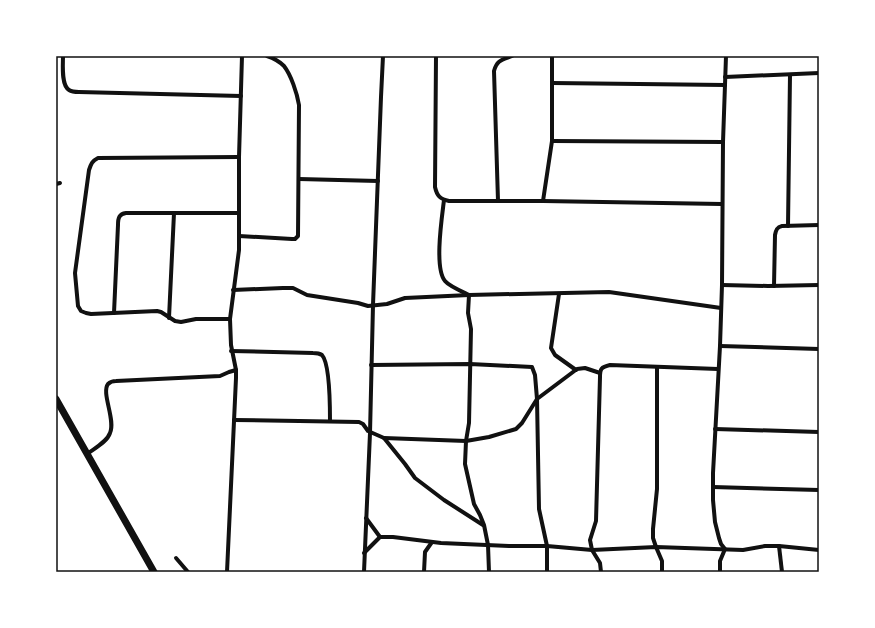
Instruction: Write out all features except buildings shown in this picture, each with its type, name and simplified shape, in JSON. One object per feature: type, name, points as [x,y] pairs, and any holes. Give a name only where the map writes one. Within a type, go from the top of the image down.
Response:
[{"type":"highway","points":[[56,399],[154,572]]},
{"type":"street","points":[[63,56],[65,84],[68,89],[72,91],[241,96]]},
{"type":"street","points":[[227,572],[236,370],[231,352],[230,319],[239,250],[239,157],[242,56]]},
{"type":"street","points":[[239,236],[292,239],[297,238],[298,233],[300,113],[298,97],[284,66],[278,61],[267,56]]},
{"type":"street","points":[[364,572],[383,56]]},
{"type":"street","points":[[436,56],[436,193],[440,198],[444,200],[722,204]]},
{"type":"street","points":[[498,201],[494,71],[499,61],[512,56]]},
{"type":"street","points":[[543,201],[552,141],[552,56]]},
{"type":"street","points":[[725,549],[721,544],[715,522],[713,487],[722,285],[723,142],[726,56]]},
{"type":"street","points":[[725,77],[790,75],[819,72]]},
{"type":"street","points":[[788,226],[790,75]]},
{"type":"street","points":[[552,83],[725,85]]},
{"type":"street","points":[[552,141],[723,142]]},
{"type":"street","points":[[230,319],[196,319],[181,322],[175,321],[157,311],[86,313],[81,311],[78,306],[75,273],[89,170],[94,160],[98,158],[239,157]]},
{"type":"street","points":[[299,179],[378,181]]},
{"type":"street","points":[[444,200],[439,255],[442,276],[445,282],[469,296]]},
{"type":"street","points":[[114,313],[118,219],[120,215],[123,213],[239,213]]},
{"type":"street","points":[[169,318],[174,213]]},
{"type":"street","points":[[774,286],[776,232],[778,227],[819,225]]},
{"type":"street","points":[[722,285],[819,285]]},
{"type":"street","points":[[234,290],[293,288],[307,295],[368,306],[386,304],[405,298],[609,292],[721,308]]},
{"type":"street","points":[[559,294],[551,348],[555,355],[576,370]]},
{"type":"street","points":[[469,296],[468,313],[471,329],[469,423],[466,441],[465,464],[474,504],[484,525],[488,545],[488,572]]},
{"type":"street","points":[[720,346],[819,349]]},
{"type":"street","points":[[231,352],[318,353],[322,355],[326,364],[329,384],[330,421]]},
{"type":"street","points":[[372,365],[470,364],[532,367],[535,375],[537,399],[539,509],[547,546],[547,572]]},
{"type":"street","points":[[601,572],[600,563],[592,550],[590,540],[596,521],[600,373],[602,369],[604,366],[610,366],[718,369]]},
{"type":"street","points":[[657,367],[657,489],[653,538],[662,561],[662,572]]},
{"type":"street","points":[[234,420],[359,422],[370,433],[384,438],[466,441],[489,437],[516,429],[522,423],[537,399],[576,370],[585,368],[600,373]]},
{"type":"street","points":[[87,454],[104,441],[110,433],[112,427],[106,388],[111,382],[220,376],[236,370]]},
{"type":"street","points":[[715,429],[819,432]]},
{"type":"street","points":[[384,438],[415,478],[444,500],[484,525]]},
{"type":"street","points":[[713,487],[819,490]]},
{"type":"street","points":[[366,518],[380,537]]},
{"type":"street","points":[[364,553],[380,537],[393,537],[432,542],[547,546],[592,550],[656,547],[743,550],[766,546],[819,550]]},
{"type":"street","points":[[424,572],[425,552],[432,542]]},
{"type":"street","points":[[779,546],[782,572]]},
{"type":"street","points":[[720,572],[720,561],[725,549]]},
{"type":"street","points":[[176,558],[188,572]]}]
